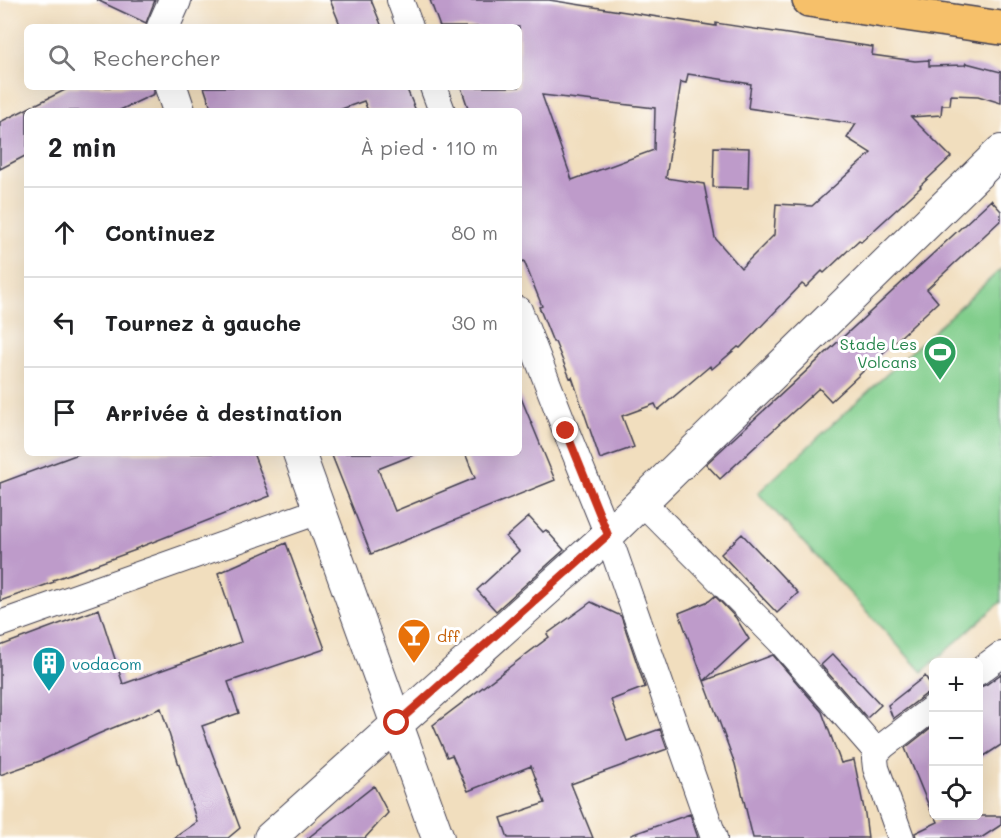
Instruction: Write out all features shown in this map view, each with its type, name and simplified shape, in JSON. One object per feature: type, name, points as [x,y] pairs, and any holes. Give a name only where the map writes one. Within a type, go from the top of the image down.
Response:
[{"type":"highway","points":[[808,0],[902,6],[1001,28]]},
{"type":"street","points":[[164,24],[175,0]]},
{"type":"street","points":[[400,0],[409,24]]},
{"type":"street","points":[[172,90],[178,108]]},
{"type":"street","points":[[434,90],[441,108]]},
{"type":"street","points":[[270,838],[608,535],[1001,151]]},
{"type":"street","points":[[522,318],[608,535],[714,838]]},
{"type":"street","points":[[300,456],[438,838]]},
{"type":"street","points":[[642,502],[780,641],[878,752]]},
{"type":"street","points":[[0,624],[319,511]]},
{"type":"street","points":[[983,668],[1001,655]]},
{"type":"street","points":[[901,838],[874,759],[883,746],[929,710]]},
{"type":"green space","name":"Stade Les Volcans","points":[[1001,269],[1001,602],[938,658],[929,658],[929,666],[922,672],[758,493]]},
{"type":"building","points":[[97,0],[155,0],[146,23]]},
{"type":"building","points":[[330,0],[371,0],[381,24],[340,24]]},
{"type":"building","points":[[430,0],[549,0],[873,47],[872,55],[915,61],[929,60],[929,66],[965,65],[966,63],[1001,72],[1001,103],[978,96],[951,95],[950,105],[942,105],[941,115],[911,117],[951,157],[861,242],[859,240],[806,287],[802,284],[740,348],[738,347],[712,369],[710,366],[658,410],[655,404],[622,416],[634,447],[600,459],[572,377],[570,378],[555,342],[553,342],[539,307],[542,306],[524,261],[522,262],[522,108],[468,108],[462,90],[522,90],[522,24],[439,24]],"holes":[[[688,74],[751,84],[748,108],[856,124],[847,138],[871,153],[812,206],[776,204],[774,235],[741,268],[715,238],[704,184],[666,178],[681,82],[686,83]],[[542,95],[655,108],[654,150],[572,180]]]},
{"type":"building","points":[[65,90],[154,90],[154,94],[124,108],[28,108]]},
{"type":"building","points":[[205,90],[407,90],[415,108],[367,108],[364,101],[344,108],[211,108]]},
{"type":"building","points":[[24,110],[24,157],[0,169],[0,122]]},
{"type":"building","points":[[714,147],[749,148],[748,188],[713,187]]},
{"type":"building","points":[[991,200],[1001,211],[1001,220],[927,289],[938,302],[831,401],[819,388],[720,479],[706,464]]},
{"type":"building","points":[[522,400],[555,480],[371,554],[332,456],[411,456],[378,469],[395,511],[475,478],[466,456],[522,456]]},
{"type":"building","points":[[73,456],[254,456],[270,496],[136,550],[53,580],[54,582],[0,601],[0,483]]},
{"type":"building","points":[[529,517],[543,532],[546,530],[564,550],[496,611],[477,590],[519,551],[506,537]]},
{"type":"building","points":[[742,534],[798,593],[777,613],[721,554]]},
{"type":"building","points":[[286,543],[325,649],[228,682],[239,713],[202,726],[240,828],[228,838],[174,838],[197,822],[161,708],[40,761],[0,775],[0,646],[99,609],[123,684],[241,642],[218,573]]},
{"type":"building","points":[[715,596],[736,618],[749,639],[704,681],[679,613],[709,601]]},
{"type":"building","points":[[591,602],[621,616],[645,687],[611,700],[627,741],[660,729],[667,749],[571,784],[593,838],[508,838],[501,818],[545,803],[531,766],[468,791],[452,755],[447,757],[433,725],[549,637],[547,634]]},
{"type":"building","points":[[833,654],[881,705],[867,718],[821,665]]},
{"type":"building","points":[[773,655],[822,712],[841,763],[854,760],[868,838],[753,838],[735,764],[704,681]]},
{"type":"building","points":[[1001,674],[1001,745],[983,757],[983,686]]},
{"type":"building","points":[[925,676],[929,682],[929,694],[893,719],[888,705]]},
{"type":"building","points":[[929,729],[929,806],[905,748]]},
{"type":"building","points":[[374,786],[388,813],[365,838],[308,838]]},
{"type":"building","points":[[690,814],[698,838],[632,838],[631,835]]},
{"type":"building","points":[[983,816],[1001,816],[1001,825],[981,838],[916,838],[915,833],[938,822],[937,820],[983,820]]},
{"type":"place","name":"Stade Les Volcans","points":[[940,381]]},
{"type":"place","name":"dff","points":[[414,664]]},
{"type":"place","name":"vodacom","points":[[49,692]]},
{"type":"route","points":[[397,723],[608,535],[566,431]]}]
